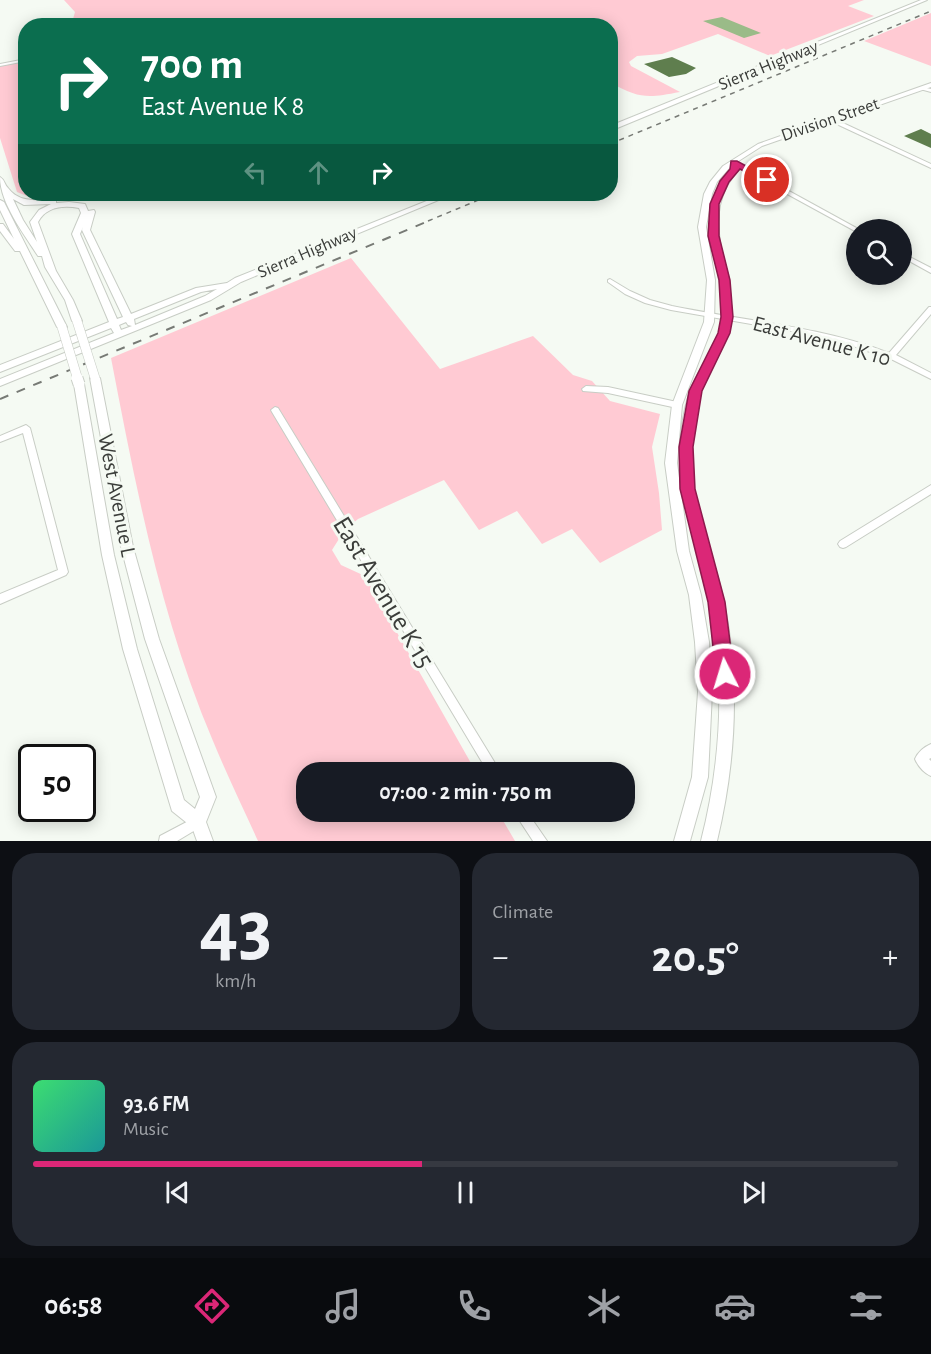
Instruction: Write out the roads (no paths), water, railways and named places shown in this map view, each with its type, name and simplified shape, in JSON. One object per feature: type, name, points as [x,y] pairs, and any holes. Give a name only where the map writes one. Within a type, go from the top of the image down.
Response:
[{"type":"main road","name":"Sierra Highway","points":[[618,126],[925,0]]},
{"type":"main road","name":"Division Street","points":[[682,841],[699,777],[705,692],[702,642],[695,595],[683,551],[671,463],[677,405],[709,322],[711,280],[702,227],[704,209],[714,182],[725,167],[760,145],[931,85]]},
{"type":"main road","points":[[709,841],[715,819],[725,737],[724,655],[717,602],[688,489],[686,447],[696,391],[724,333],[727,317],[725,280],[714,236],[713,218],[718,193],[735,170],[734,163]]},
{"type":"main road","name":"West Avenue L","points":[[0,179],[19,220],[68,299],[95,378],[127,547],[152,639],[208,796],[198,822]]},
{"type":"main road","points":[[6,191],[18,200]]},
{"type":"main road","points":[[22,201],[30,204],[60,201]]},
{"type":"main road","points":[[75,201],[89,204],[92,210],[86,230],[128,319],[135,328]]},
{"type":"main road","name":"Sierra Highway","points":[[114,324],[199,290],[231,283],[432,201]]},
{"type":"main road","name":"West Avenue L","points":[[0,202],[62,327],[79,384],[108,555],[130,649],[178,805],[198,822],[205,841]]},
{"type":"main road","points":[[0,383],[119,335],[76,234],[85,213],[82,206],[62,204],[46,209],[35,218],[34,222],[52,271]]},
{"type":"main road","points":[[0,226],[42,284]]},
{"type":"main road","name":"Sierra Highway","points":[[119,335],[208,298],[231,283]]},
{"type":"main road","points":[[0,369],[114,324]]},
{"type":"street","points":[[0,64],[18,61]]},
{"type":"street","points":[[922,88],[931,91]]},
{"type":"street","points":[[830,119],[931,166]]},
{"type":"street","points":[[734,163],[846,225]]},
{"type":"street","points":[[912,261],[931,271]]},
{"type":"street","name":"East Avenue K 10","points":[[610,281],[620,289],[647,302],[790,328],[891,356],[931,376]]},
{"type":"street","points":[[891,356],[931,309]]},
{"type":"street","points":[[586,390],[608,390],[677,405]]},
{"type":"street","name":"East Avenue K 15","points":[[275,410],[488,762]]},
{"type":"street","points":[[0,439],[26,428],[63,572],[0,599]]},
{"type":"street","points":[[843,544],[931,489]]},
{"type":"street","points":[[926,754],[931,770]]},
{"type":"street","points":[[165,841],[198,822]]},
{"type":"street","points":[[527,822],[541,841]]},
{"type":"railway","points":[[618,141],[931,11]]},
{"type":"railway","points":[[428,221],[476,201]]},
{"type":"railway","points":[[0,399],[431,220]]}]
